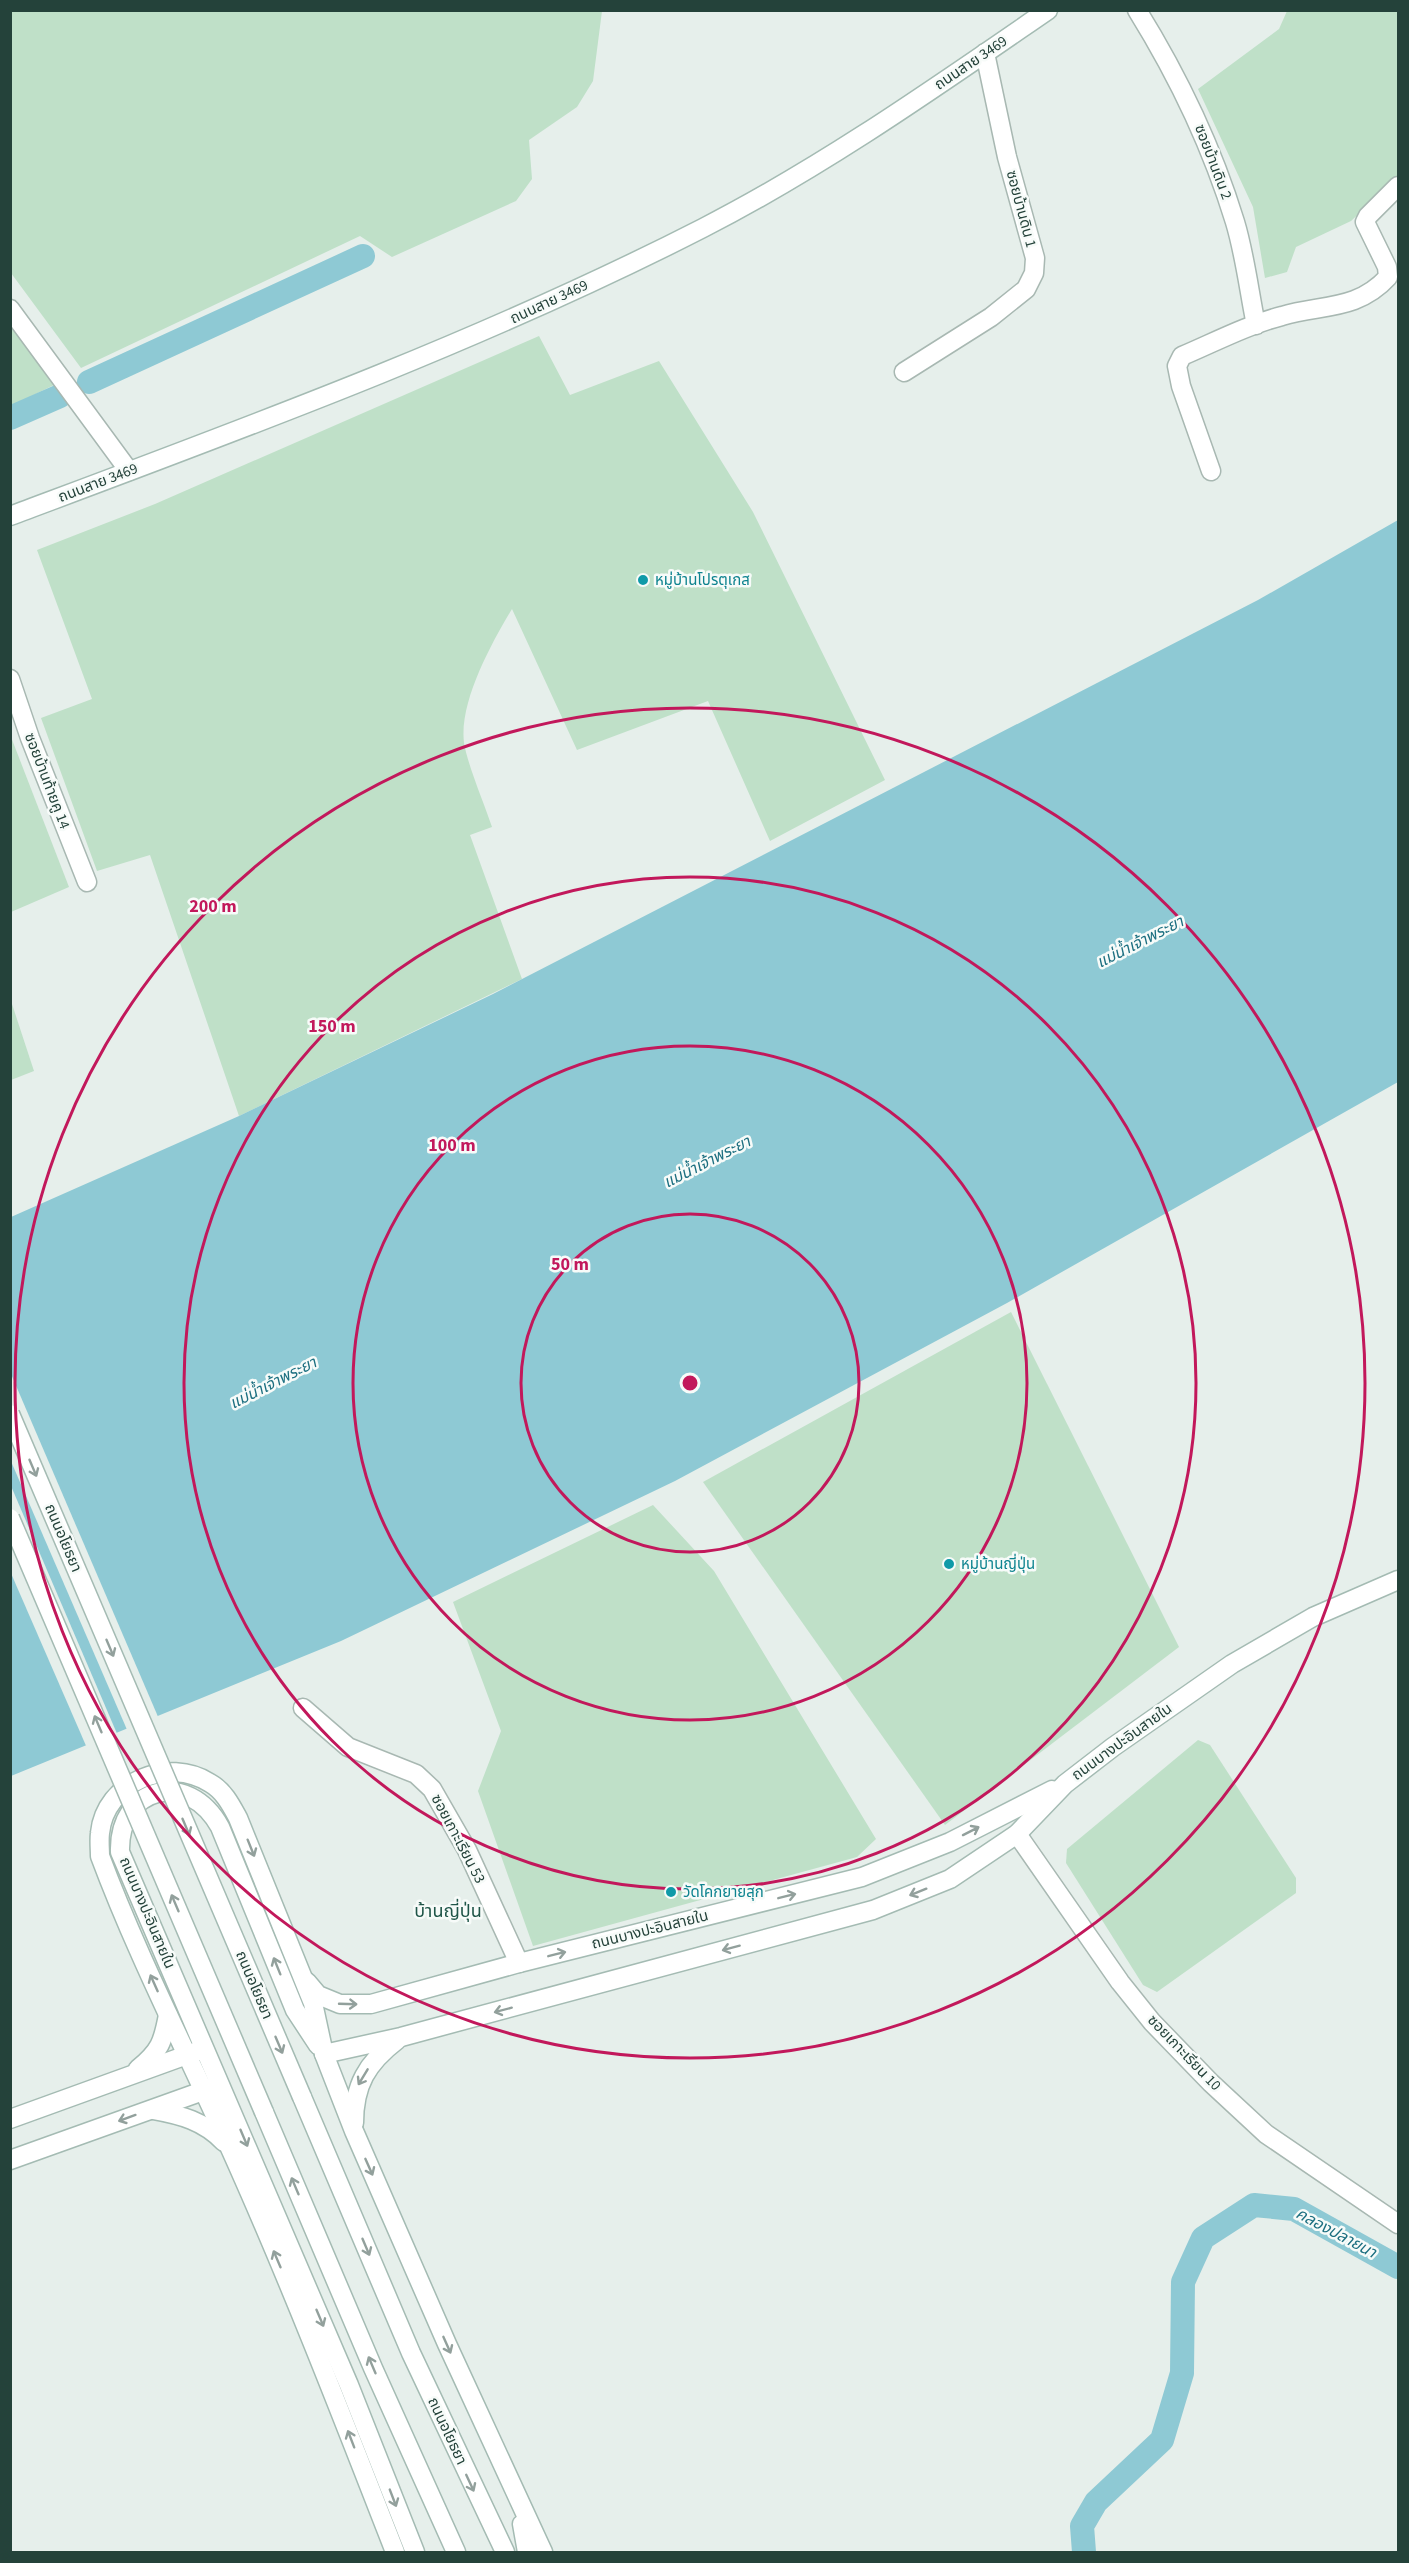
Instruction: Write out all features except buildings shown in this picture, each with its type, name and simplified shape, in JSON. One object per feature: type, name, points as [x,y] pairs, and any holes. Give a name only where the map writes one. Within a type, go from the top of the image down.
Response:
[{"type":"main road","name":"ถนนสาย 3469","points":[[10,516],[433,354],[628,265],[706,226],[857,137],[1048,10]]},
{"type":"main road","name":"ซอยบ้านดิน 2","points":[[1137,10],[1191,108],[1214,159],[1236,224],[1256,325]]},
{"type":"main road","name":"ซอยบ้านดิน 1","points":[[904,372],[991,317],[1026,290],[1034,273],[1035,258],[1007,157],[985,53]]},
{"type":"main road","points":[[1211,471],[1181,386],[1177,366],[1182,356],[1283,315],[1344,304],[1376,290],[1388,277],[1387,267],[1365,222],[1368,216],[1398,186]]},
{"type":"main road","points":[[10,309],[129,471]]},
{"type":"main road","name":"ซอยบ้านท้ายคู 14","points":[[10,680],[30,738],[87,882]]},
{"type":"main road","name":"ถนนอโยธยา","points":[[10,1414],[411,2353],[505,2553]]},
{"type":"main road","points":[[10,1518],[373,2368],[456,2553]]},
{"type":"main road","name":"ถนนบางปะอินสายใน","points":[[324,2054],[401,2037],[873,1910],[950,1879],[1017,1834],[1065,1784],[1113,1747],[1232,1664],[1313,1617],[1398,1580]]},
{"type":"main road","name":"ซอยเกาะเรียน 53","points":[[303,1708],[348,1747],[416,1774],[432,1789],[467,1850],[519,1963]]},
{"type":"main road","name":"ถนนบางปะอินสายใน","points":[[204,2091],[168,2015],[100,1856],[100,1832],[107,1809],[122,1790],[142,1777],[165,1771],[188,1773],[210,1783],[228,1799],[238,1818],[313,2003],[324,2054]]},
{"type":"main road","name":"ถนนบางปะอินสายใน","points":[[302,1974],[318,1995],[340,2004],[371,2004],[519,1963],[862,1877],[950,1842],[1065,1784]]},
{"type":"main road","name":"ถนนบางปะอินสายใน","points":[[324,2054],[295,2010],[212,1811],[199,1800],[183,1793],[167,1791],[150,1795],[136,1805],[125,1819],[120,1835],[120,1852],[356,2402],[415,2553]]},
{"type":"main road","name":"ซอยเกาะเรียน 10","points":[[1017,1834],[1120,1982],[1152,2022],[1211,2083],[1266,2134],[1398,2224]]},
{"type":"main road","points":[[127,2077],[155,2055],[164,2039],[168,2015]]},
{"type":"main road","points":[[354,2131],[354,2105],[358,2086],[383,2051],[401,2037]]},
{"type":"main road","points":[[10,2119],[206,2049]]},
{"type":"main road","points":[[324,2054],[354,2131],[447,2344],[543,2553]]},
{"type":"main road","points":[[10,2160],[221,2084]]},
{"type":"main road","points":[[204,2091],[326,2375],[395,2553]]},
{"type":"main road","points":[[150,2110],[183,2115],[212,2129],[230,2148]]},
{"type":"main road","points":[[518,2499],[527,2553]]},
{"type":"green space","points":[[10,11],[602,11],[593,81],[577,107],[529,140],[532,179],[516,201],[392,257],[360,236],[81,368],[11,273]]},
{"type":"green space","points":[[1287,11],[1398,11],[1398,177],[1351,221],[1296,247],[1287,272],[1265,278],[1253,207],[1198,89],[1279,29]]},
{"type":"green space","points":[[11,324],[56,384],[11,406]]},
{"type":"green space","points":[[539,336],[570,395],[659,361],[753,512],[885,780],[770,841],[708,701],[577,750],[512,609],[486,656],[471,692],[466,710],[464,743],[492,827],[470,835],[522,979],[239,1116],[150,855],[97,871],[41,718],[92,699],[37,550],[155,504]]},
{"type":"green space","points":[[11,737],[69,887],[10,912]]},
{"type":"green space","points":[[11,1001],[34,1071],[10,1080]]},
{"type":"green space","name":"หมู่บ้านญี่ปุ่น","points":[[1011,1312],[1179,1647],[945,1825],[703,1482]]},
{"type":"green space","points":[[653,1505],[714,1571],[876,1839],[857,1857],[533,1946],[478,1791],[501,1731],[453,1602]]},
{"type":"green space","points":[[1198,1740],[1210,1745],[1296,1878],[1296,1893],[1157,1992],[1143,1985],[1066,1863],[1067,1849]]},
{"type":"water","name":"แม่น้ำเจ้าพระยา","points":[[1398,520],[1398,1082],[1007,1303],[675,1481],[341,1641],[11,1776],[11,1217],[239,1116],[493,994],[1258,600]]},
{"type":"pier","points":[[11,1374],[159,1719],[128,1732],[10,1459]]},
{"type":"pier","points":[[11,1486],[118,1736],[87,1748],[10,1571]]},
{"type":"waterway","points":[[89,382],[363,256]]},
{"type":"waterway","points":[[10,418],[60,396]]},
{"type":"waterway","name":"คลองปลายนา","points":[[1084,2552],[1082,2526],[1096,2502],[1162,2440],[1182,2373],[1183,2282],[1203,2238],[1254,2205],[1294,2209],[1398,2267]]},
{"type":"place","name":"หมู่บ้านโปรตุเกส","points":[[643,580]]},
{"type":"place","name":"หมู่บ้านญี่ปุ่น","points":[[949,1564]]},
{"type":"place","name":"วัดโคกยายสุก","points":[[671,1892]]},
{"type":"district","name":"บ้านญี่ปุ่น","points":[[448,1911]]}]
